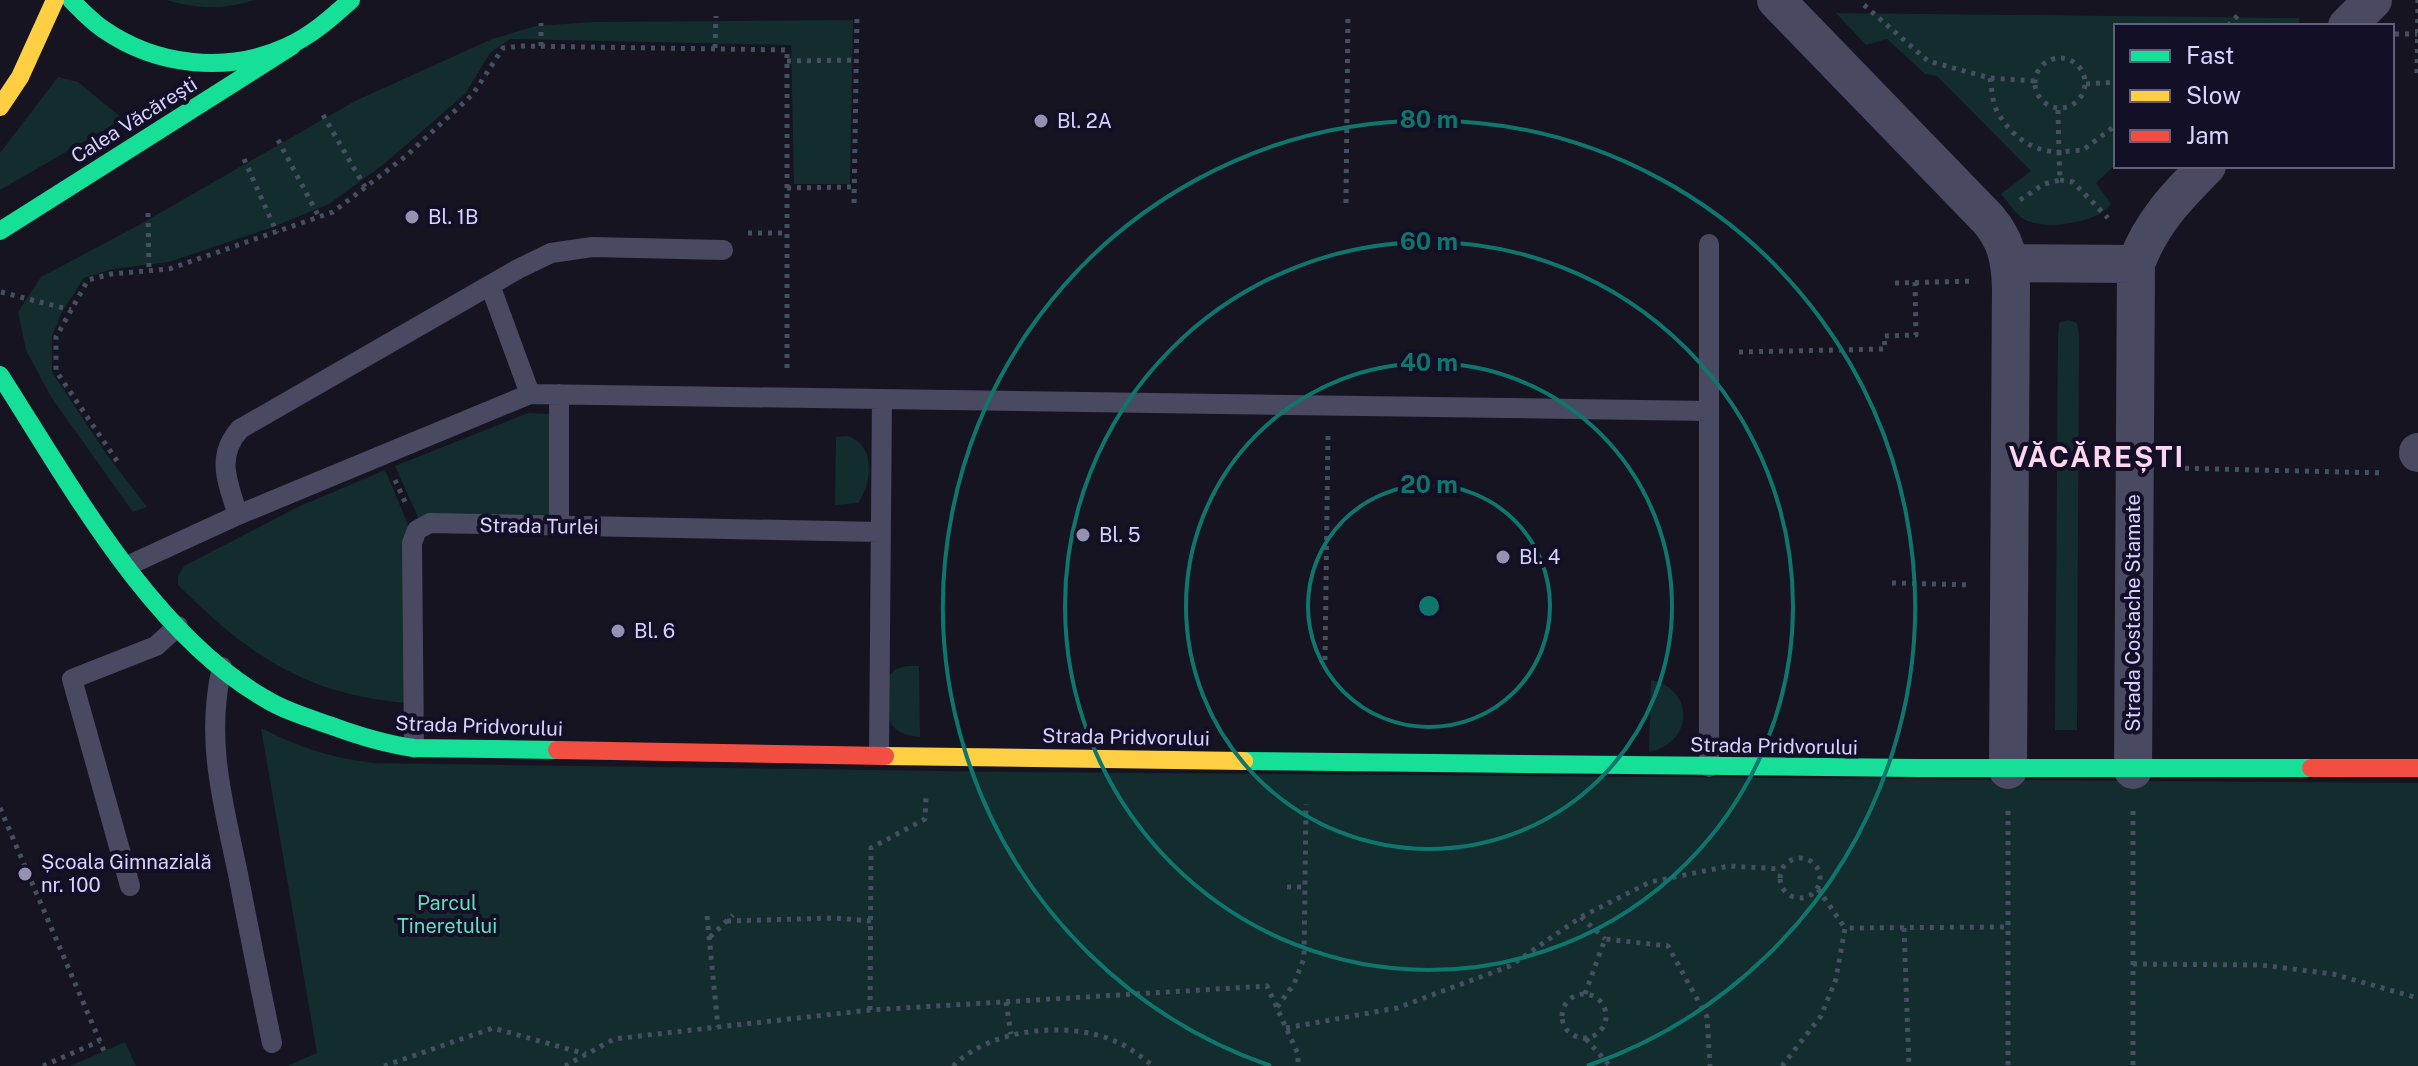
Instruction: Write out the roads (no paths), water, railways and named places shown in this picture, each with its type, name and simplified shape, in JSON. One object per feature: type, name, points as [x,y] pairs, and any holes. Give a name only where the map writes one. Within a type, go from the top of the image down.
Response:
[{"type":"street","points":[[0,107],[26,66],[55,0]]},
{"type":"street","points":[[71,0],[104,31],[134,48],[166,59],[199,64],[233,64],[292,46],[316,32],[351,0]]},
{"type":"street","points":[[1776,0],[1988,219],[2005,245],[2011,282],[2008,770]]},
{"type":"street","points":[[2349,24],[2373,0]]},
{"type":"street","name":"Calea Văcărești","points":[[0,231],[292,46]]},
{"type":"street","name":"Strada Costache Stamate","points":[[2133,770],[2136,264],[2144,243],[2163,211],[2205,168]]},
{"type":"street","points":[[2011,282],[2136,264]]},
{"type":"street","name":"Strada Pridvorului","points":[[0,375],[127,566],[178,626],[255,693],[287,709],[385,745],[414,748],[1709,767],[2008,770],[2418,768]]},
{"type":"lane","points":[[1709,244],[1709,767]]},
{"type":"lane","points":[[238,515],[226,479],[225,461],[228,441],[240,429],[490,285],[551,253],[592,247],[723,250]]},
{"type":"lane","points":[[490,285],[530,394]]},
{"type":"lane","points":[[127,566],[238,515],[530,394],[1708,411]]},
{"type":"lane","points":[[559,394],[559,526]]},
{"type":"lane","points":[[879,755],[882,399]]},
{"type":"lane","name":"Strada Turlei","points":[[414,748],[412,543],[417,530],[430,523],[881,532]]},
{"type":"lane","points":[[130,886],[72,679],[156,646],[178,626]]},
{"type":"lane","points":[[222,667],[214,713],[215,749],[272,1043]]},
{"type":"place","name":"Bl. 2A","points":[[1041,121]]},
{"type":"place","name":"Bl. 1B","points":[[412,217]]},
{"type":"place","name":"Bl. 5","points":[[1083,535]]},
{"type":"place","name":"Bl. 4","points":[[1503,557]]},
{"type":"place","name":"Bl. 6","points":[[618,631]]},
{"type":"place","name":"Școala Gimnazială nr. 100","points":[[25,874]]},
{"type":"district","name":"VĂCĂREȘTI","points":[[2097,457]]},
{"type":"park label","name":"Parcul Tineretului","points":[[447,914]]}]
